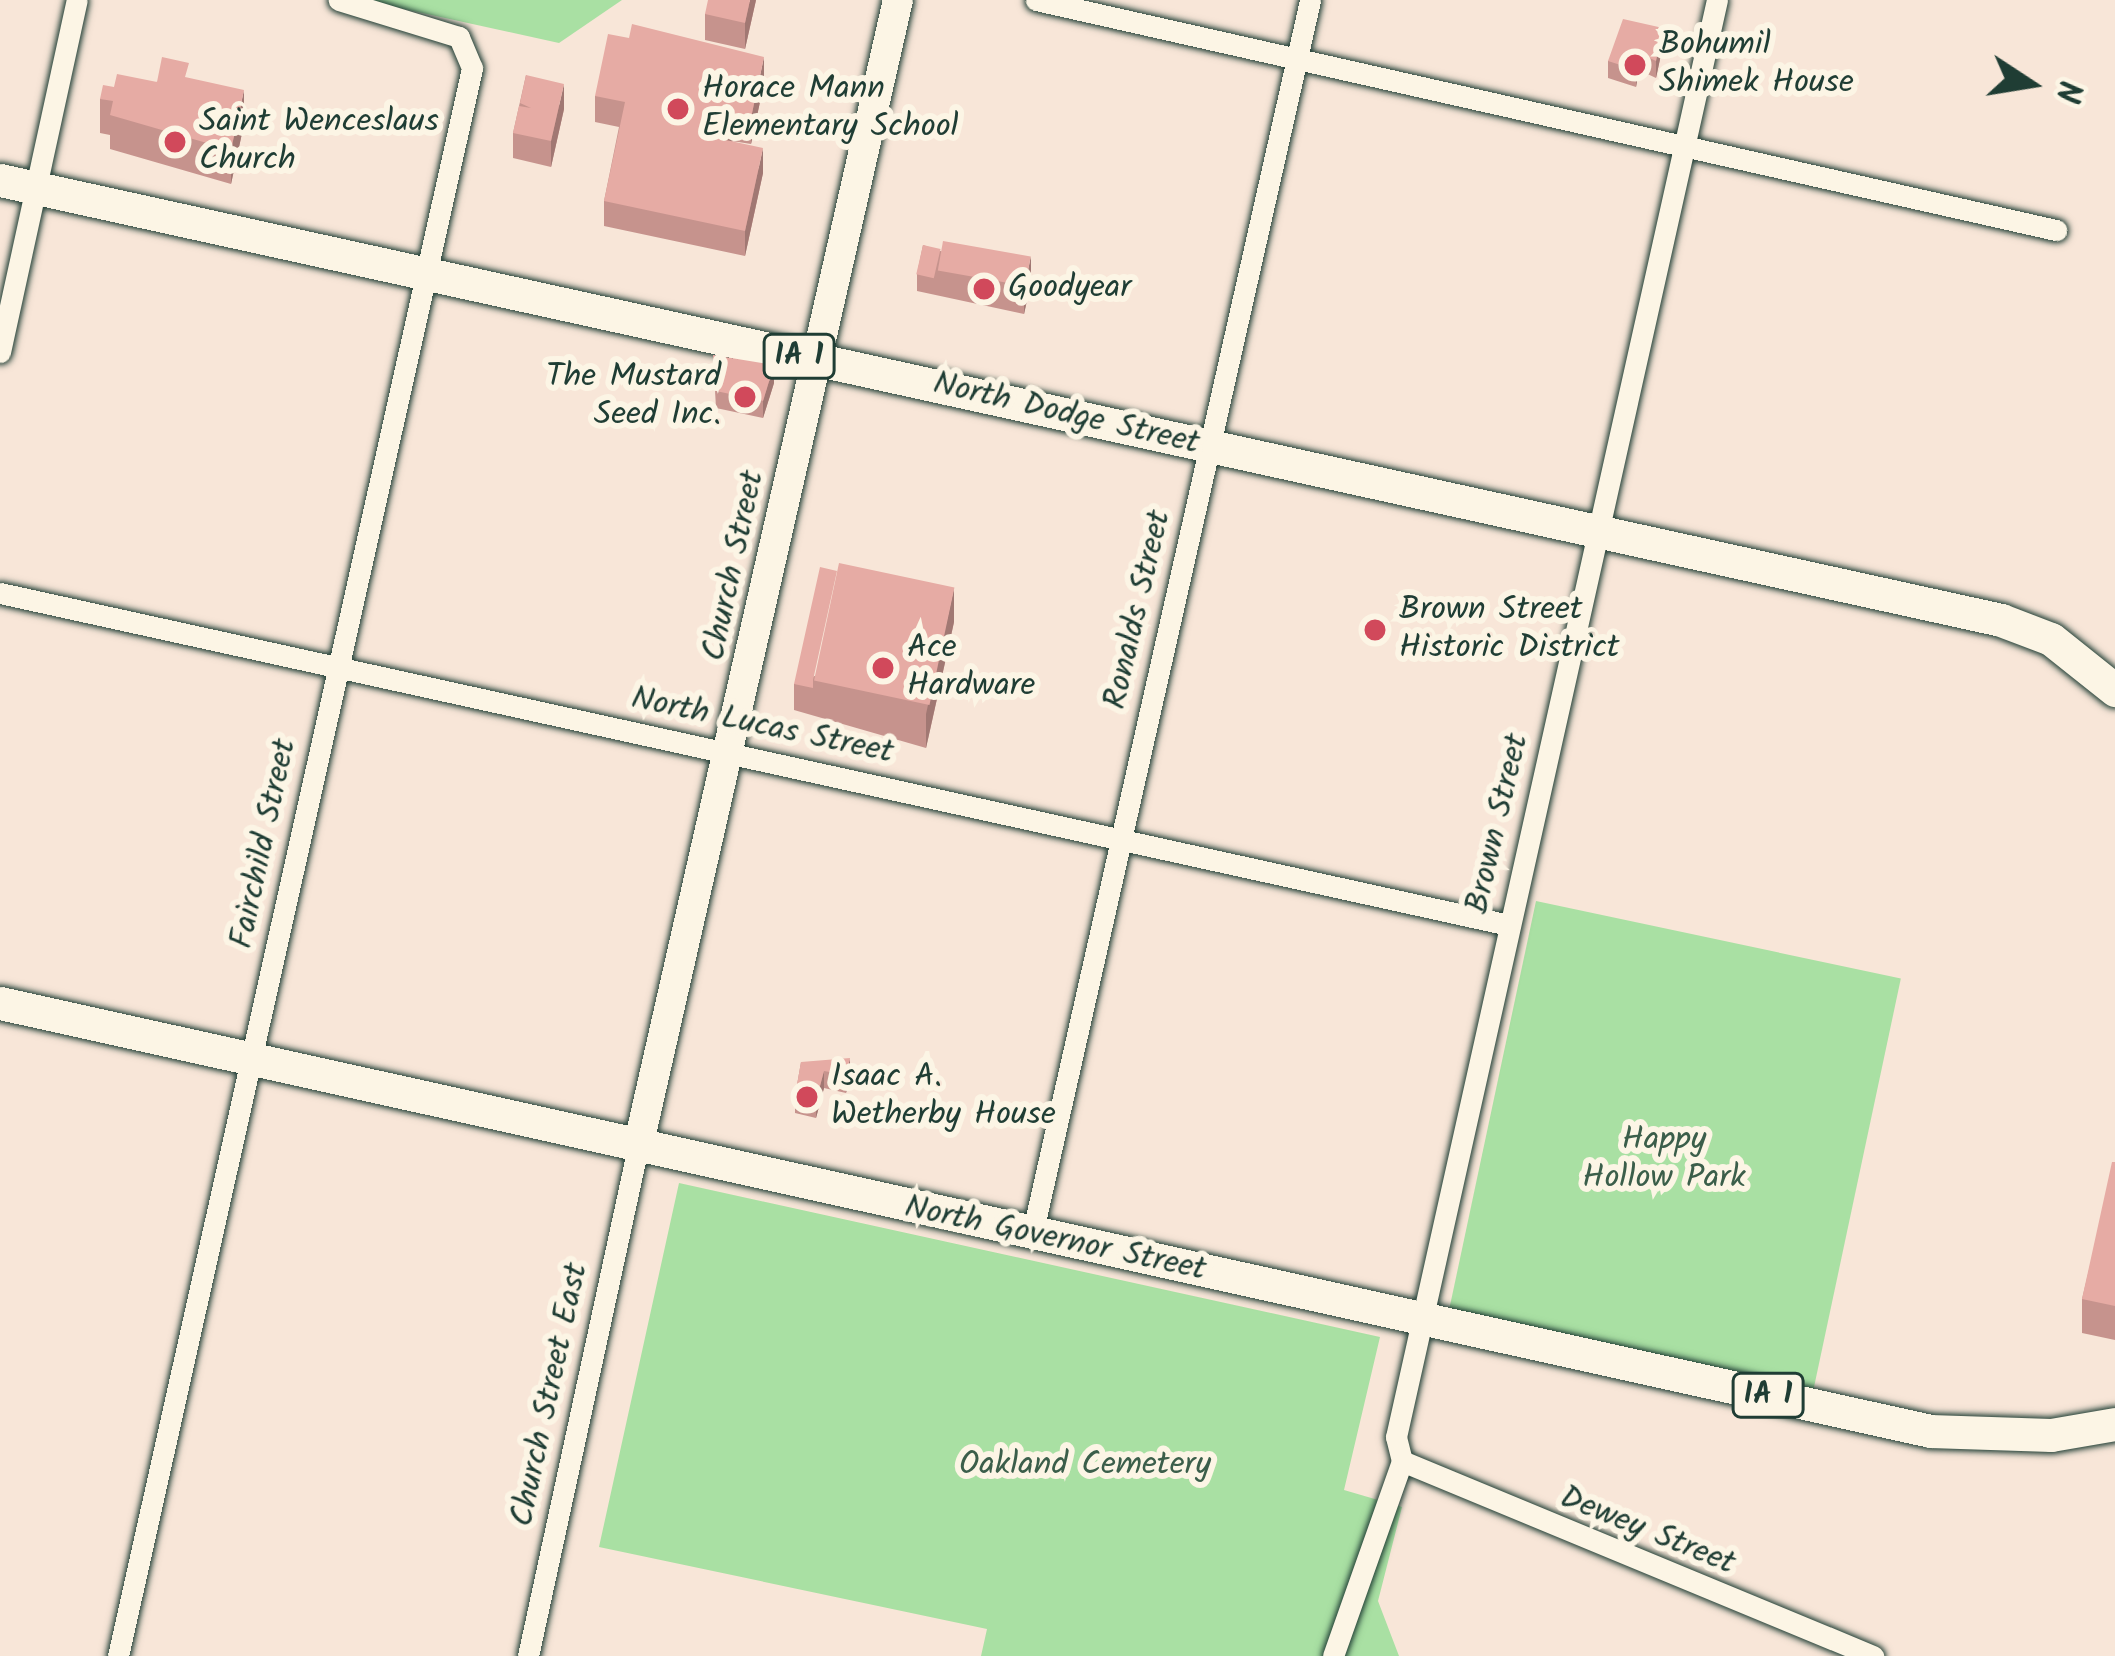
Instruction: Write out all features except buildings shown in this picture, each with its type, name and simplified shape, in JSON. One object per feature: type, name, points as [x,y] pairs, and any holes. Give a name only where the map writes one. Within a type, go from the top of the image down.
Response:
[{"type":"main road","name":"North Dodge Street","points":[[0,180],[1598,536],[2001,620],[2051,639],[2115,689]]},
{"type":"main road","name":"North Governor Street","points":[[0,1003],[1930,1432],[2050,1435],[2115,1424]]},
{"type":"street","points":[[0,352],[77,0]]},
{"type":"street","name":"Fairchild Street","points":[[118,1656],[472,68],[466,46],[339,0]]},
{"type":"street","name":"Church Street","points":[[638,1148],[731,754],[898,0]]},
{"type":"street","points":[[1036,0],[2056,230]]},
{"type":"street","name":"Ronalds Street","points":[[1032,1235],[1310,0]]},
{"type":"street","name":"Brown Street","points":[[1333,1656],[1402,1461],[1396,1437],[1717,0]]},
{"type":"street","name":"North Lucas Street","points":[[0,593],[1510,925]]},
{"type":"street","name":"Church Street East","points":[[528,1656],[638,1148]]},
{"type":"street","name":"Dewey Street","points":[[1402,1461],[1850,1652],[1873,1656]]},
{"type":"green space","points":[[363,0],[622,0],[559,43]]},
{"type":"green space","name":"Happy Hollow Park","points":[[1536,901],[1901,979],[1811,1402],[1446,1325]]},
{"type":"green space","name":"Oakland Cemetery","points":[[679,1183],[1380,1337],[1344,1490],[1402,1507],[1378,1601],[1399,1656],[981,1656],[987,1629],[599,1547]]},
{"type":"place","name":"Bohumil Shimek House","points":[[1635,65]]},
{"type":"place","name":"Horace Mann Elementary School","points":[[678,109]]},
{"type":"place","name":"Saint Wenceslaus Church","points":[[175,142]]},
{"type":"place","name":"Goodyear","points":[[984,289]]},
{"type":"place","name":"The Mustard Seed Inc.","points":[[745,397]]},
{"type":"place","name":"Brown Street Historic District","points":[[1375,630]]},
{"type":"place","name":"Ace Hardware","points":[[883,668]]},
{"type":"place","name":"Isaac A. Wetherby House","points":[[807,1097]]}]
